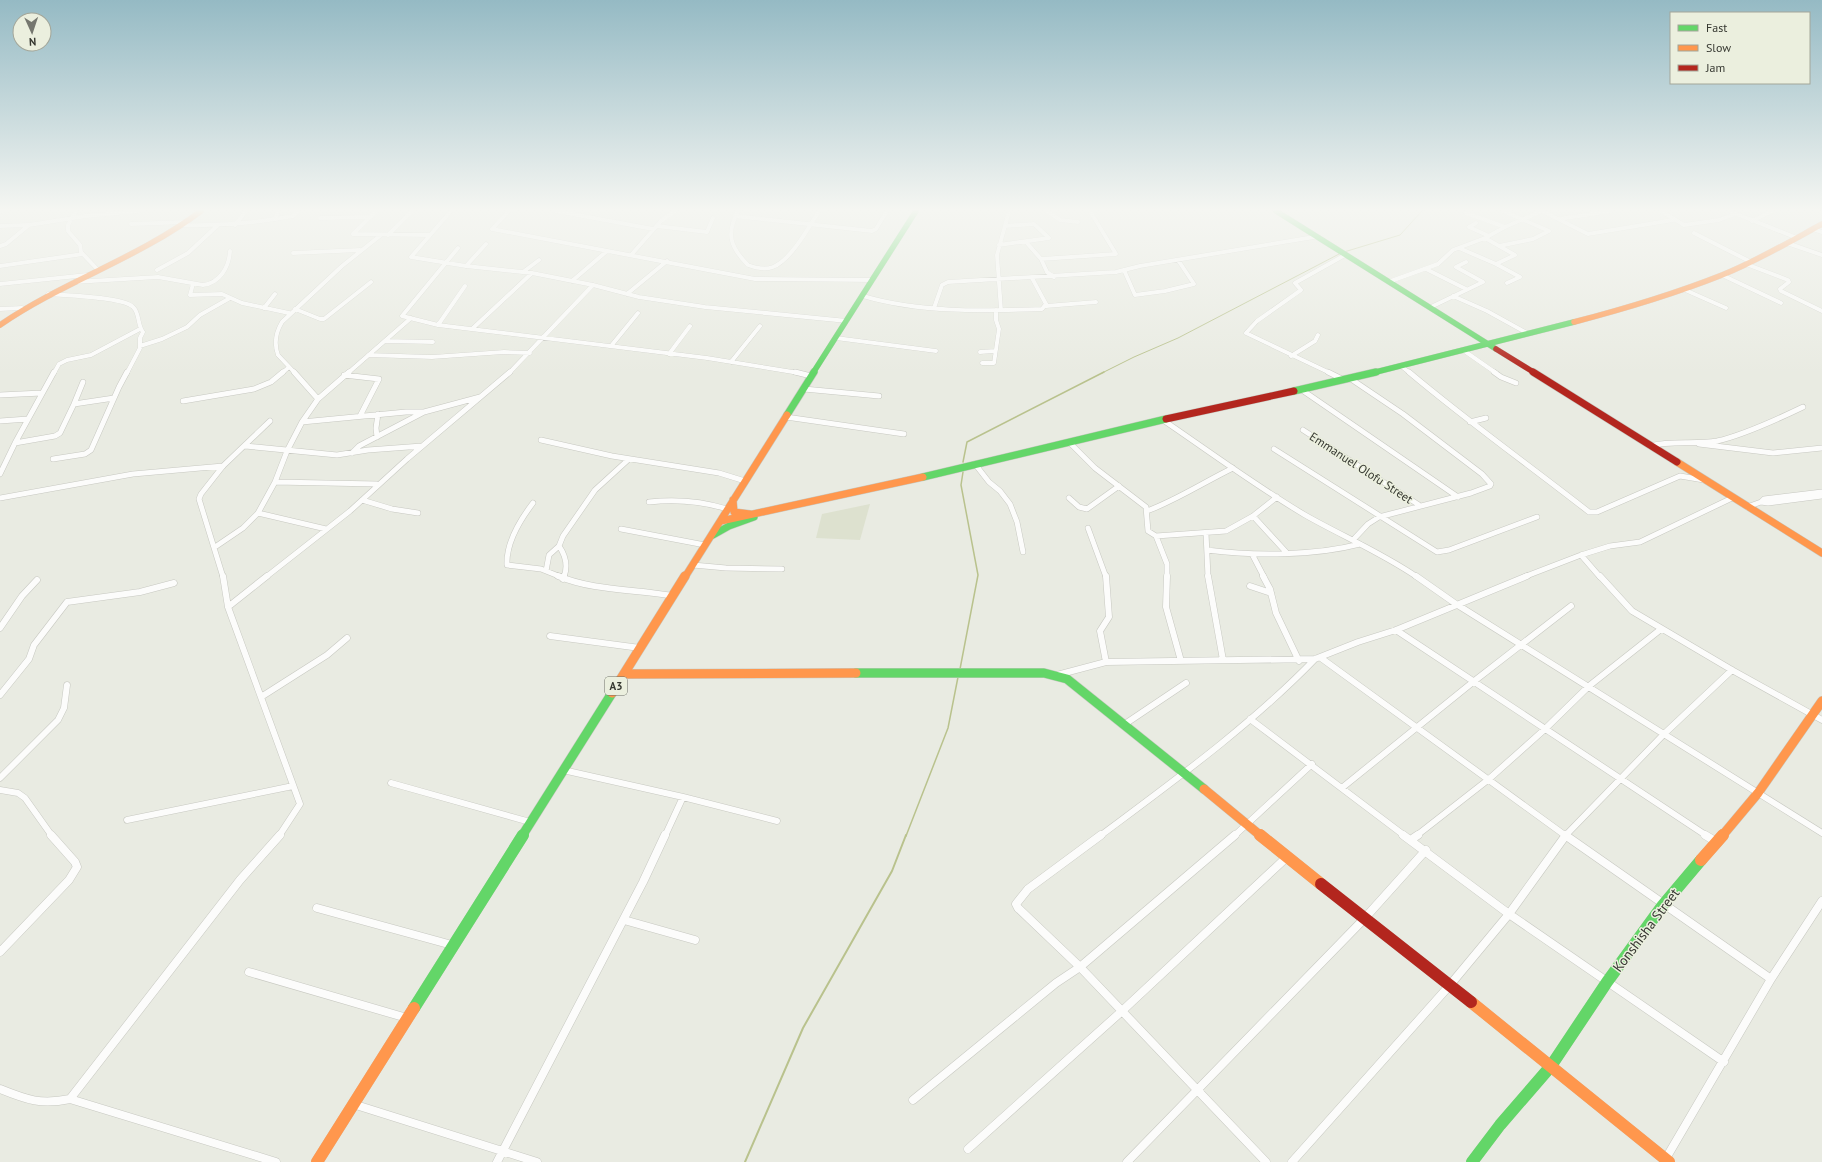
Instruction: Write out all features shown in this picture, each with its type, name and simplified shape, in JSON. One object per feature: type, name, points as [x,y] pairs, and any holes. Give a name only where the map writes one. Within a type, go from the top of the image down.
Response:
[{"type":"main road","points":[[0,325],[22,308],[108,265]]},
{"type":"main road","name":"A3","points":[[317,1162],[452,945],[882,265]]},
{"type":"main road","points":[[1361,265],[1502,351],[1750,506],[1822,553]]},
{"type":"main road","points":[[1366,265],[1476,335],[1507,339]]},
{"type":"main road","points":[[719,523],[1163,420],[1348,380],[1527,333],[1622,310],[1722,275],[1743,265]]},
{"type":"main road","points":[[1469,349],[1476,341],[1476,335]]},
{"type":"main road","points":[[1502,351],[1504,343],[1507,339]]},
{"type":"main road","points":[[1469,349],[1502,351]]},
{"type":"main road","points":[[1652,445],[1732,498],[1750,506],[1822,548]]},
{"type":"main road","points":[[733,500],[734,512],[752,516]]},
{"type":"main road","points":[[707,542],[729,526],[752,516]]},
{"type":"main road","points":[[624,674],[888,672],[1044,673],[1056,675],[1075,684],[1364,919],[1450,985],[1551,1066],[1666,1161]]},
{"type":"main road","name":"Konshisha Street","points":[[1472,1162],[1500,1125],[1551,1066],[1607,982],[1663,906],[1715,841],[1758,793],[1822,701]]},
{"type":"street","points":[[92,265],[98,270]]},
{"type":"street","points":[[157,270],[162,265]]},
{"type":"street","points":[[73,282],[158,277],[192,284],[210,284],[226,270],[226,265]]},
{"type":"street","points":[[318,399],[288,368],[276,350],[277,331],[289,313],[343,265]]},
{"type":"street","points":[[444,265],[402,315],[438,325],[731,362],[786,370],[811,376]]},
{"type":"street","points":[[461,265],[532,273],[593,285],[627,294],[705,307],[847,321]]},
{"type":"street","points":[[523,272],[532,265]]},
{"type":"street","points":[[572,281],[590,265]]},
{"type":"street","points":[[627,294],[662,265]]},
{"type":"street","points":[[688,265],[755,279],[873,280]]},
{"type":"street","points":[[749,265],[759,268],[771,268],[775,265]]},
{"type":"street","points":[[982,363],[994,363],[999,329],[996,320],[1000,279],[997,265]]},
{"type":"street","points":[[1044,265],[1051,276]]},
{"type":"street","points":[[934,308],[943,284],[1124,270],[1150,265]]},
{"type":"street","points":[[1124,270],[1135,295],[1165,291],[1194,284],[1181,265]]},
{"type":"street","points":[[1326,265],[1295,283],[1301,290],[1257,321],[1246,332],[1247,334],[1292,356],[1348,380],[1403,414],[1482,474],[1491,484],[1490,486],[1478,491],[1458,497],[1419,505],[1379,516],[1368,524],[1353,540]]},
{"type":"street","points":[[1391,281],[1435,265]]},
{"type":"street","points":[[1432,306],[1483,282],[1456,267],[1460,265]]},
{"type":"street","points":[[1498,265],[1520,277],[1507,283]]},
{"type":"street","points":[[1753,265],[1788,280],[1789,282],[1780,289],[1781,291],[1822,311]]},
{"type":"street","points":[[1426,269],[1466,289]]},
{"type":"street","points":[[472,329],[532,273]]},
{"type":"street","points":[[0,284],[86,275]]},
{"type":"street","points":[[1722,275],[1781,303]]},
{"type":"street","points":[[1032,278],[1046,306]]},
{"type":"street","points":[[295,309],[320,319],[324,319],[372,282]]},
{"type":"street","points":[[192,284],[190,295],[220,294],[242,303],[289,313]]},
{"type":"street","points":[[228,606],[362,500],[377,484],[482,397],[530,353],[593,285]]},
{"type":"street","points":[[438,325],[465,286]]},
{"type":"street","points":[[1683,289],[1726,308]]},
{"type":"street","points":[[48,294],[108,300],[132,305],[135,307],[138,314],[140,329],[143,332],[140,338],[140,345],[136,357],[126,373],[89,453],[53,459]]},
{"type":"street","points":[[264,308],[275,294]]},
{"type":"street","points":[[863,296],[886,303],[965,311],[1040,310],[1046,306],[1096,302]]},
{"type":"street","points":[[1453,296],[1491,313],[1527,333]]},
{"type":"street","points":[[140,345],[162,339],[187,327],[200,315],[230,298]]},
{"type":"street","points":[[0,309],[22,308]]},
{"type":"street","points":[[611,346],[638,313]]},
{"type":"street","points":[[215,547],[243,528],[258,513],[275,482],[287,452],[302,422],[318,399],[411,318]]},
{"type":"street","points":[[669,354],[690,326]]},
{"type":"street","points":[[731,362],[760,326]]},
{"type":"street","points":[[0,474],[42,393],[55,370],[63,361],[91,355],[140,329]]},
{"type":"street","points":[[1292,356],[1315,341],[1318,335]]},
{"type":"street","points":[[836,338],[936,351]]},
{"type":"street","points":[[384,341],[433,342]]},
{"type":"street","points":[[1469,349],[1502,376],[1516,383]]},
{"type":"street","points":[[980,352],[995,351]]},
{"type":"street","points":[[368,354],[432,357],[504,352],[530,353]]},
{"type":"street","points":[[1401,366],[1470,422],[1517,455],[1589,512],[1597,512],[1680,476],[1698,481],[1704,480]]},
{"type":"street","points":[[183,401],[254,389],[271,382],[288,368]]},
{"type":"street","points":[[344,375],[379,379],[360,416]]},
{"type":"street","points":[[15,443],[55,436],[60,432],[83,382]]},
{"type":"street","points":[[804,389],[879,396]]},
{"type":"street","points":[[1302,390],[1458,497]]},
{"type":"street","points":[[0,395],[42,393]]},
{"type":"street","points":[[352,453],[359,446],[424,412],[482,397]]},
{"type":"street","points":[[74,404],[114,398]]},
{"type":"street","points":[[1652,445],[1727,438],[1781,418],[1803,407]]},
{"type":"street","points":[[302,422],[378,414],[424,412]]},
{"type":"street","points":[[377,437],[376,428],[378,414]]},
{"type":"street","points":[[786,417],[904,434]]},
{"type":"street","points":[[1470,422],[1486,418]]},
{"type":"street","points":[[0,421],[28,419]]},
{"type":"street","points":[[1163,420],[1277,497],[1306,515],[1398,564],[1456,604],[1822,833]]},
{"type":"street","points":[[70,1099],[115,1043],[241,878],[296,812],[300,804],[228,606],[224,580],[199,499],[201,494],[223,466],[270,421]]},
{"type":"street","name":"Emmanuel Olofu Street","points":[[1303,430],[1419,505]]},
{"type":"street","points":[[541,440],[629,459],[719,473],[745,481]]},
{"type":"street","points":[[1069,442],[1095,468],[1146,507],[1148,531],[1156,536],[1206,534],[1232,529],[1253,516],[1277,497]]},
{"type":"street","points":[[1690,442],[1773,453],[1822,448]]},
{"type":"street","points":[[245,446],[287,452],[337,455],[405,446],[423,446]]},
{"type":"street","points":[[1274,449],[1433,550],[1440,552],[1484,538],[1505,528],[1537,517]]},
{"type":"street","points":[[546,571],[549,555],[559,546],[563,536],[595,490],[629,459]]},
{"type":"street","points":[[975,464],[989,482],[1000,491],[1010,504],[1017,522],[1023,552]]},
{"type":"street","points":[[0,498],[133,474],[223,466]]},
{"type":"street","points":[[1147,511],[1168,503],[1205,481],[1233,468]]},
{"type":"street","points":[[275,482],[377,484]]},
{"type":"street","points":[[1069,498],[1079,507],[1086,510],[1119,486]]},
{"type":"street","points":[[1750,506],[1761,502],[1764,499],[1822,492]]},
{"type":"street","points":[[1761,502],[1822,496]]},
{"type":"street","points":[[1056,675],[1106,662],[1223,660],[1299,661],[1318,658],[1358,642],[1396,630],[1456,604],[1581,555],[1610,546],[1640,542],[1732,498]]},
{"type":"street","points":[[362,500],[392,509],[418,512]]},
{"type":"street","points":[[649,502],[679,500],[706,502],[727,509]]},
{"type":"street","points":[[534,502],[512,539],[506,562],[509,566],[529,567],[546,571],[563,579],[589,586],[646,591],[673,596]]},
{"type":"street","points":[[258,513],[326,529]]},
{"type":"street","points":[[1253,516],[1286,552]]},
{"type":"street","points":[[1088,528],[1107,579],[1109,617],[1108,621],[1100,631],[1106,662]]},
{"type":"street","points":[[621,529],[707,542]]},
{"type":"street","points":[[1206,534],[1209,587],[1223,660]]},
{"type":"street","points":[[1156,536],[1167,564],[1166,607],[1181,661]]},
{"type":"street","points":[[1207,550],[1252,554],[1348,547],[1360,544]]},
{"type":"street","points":[[559,546],[566,563],[566,572],[563,579]]},
{"type":"street","points":[[1252,554],[1271,593],[1276,613],[1299,661]]},
{"type":"street","points":[[1581,555],[1626,606],[1661,629],[1822,720]]},
{"type":"street","points":[[693,565],[726,568],[782,569]]},
{"type":"street","points":[[0,628],[22,596],[37,580]]},
{"type":"street","points":[[0,695],[29,659],[34,645],[67,602],[134,593],[174,583]]},
{"type":"street","points":[[1250,586],[1271,593]]},
{"type":"street","points":[[1343,787],[1416,727],[1571,606]]},
{"type":"street","points":[[1412,840],[1489,779],[1589,686],[1661,629]]},
{"type":"street","points":[[1396,630],[1715,841]]},
{"type":"street","points":[[550,636],[640,648]]},
{"type":"street","points":[[261,696],[327,655],[347,638]]},
{"type":"street","points":[[1266,1162],[1080,967],[1018,908],[1017,901],[1043,878],[1184,773],[1250,719],[1318,658]]},
{"type":"street","points":[[1318,658],[1489,779],[1565,836],[1663,906],[1771,979]]},
{"type":"street","points":[[1292,1162],[1450,985],[1509,914],[1565,836],[1622,779],[1664,734],[1732,670]]},
{"type":"street","points":[[1125,724],[1186,683]]},
{"type":"street","points":[[0,778],[58,720],[64,708],[67,685]]},
{"type":"street","points":[[1250,719],[1343,787],[1509,914],[1724,1062]]},
{"type":"street","points":[[913,1100],[1056,983],[1080,967],[1247,824],[1312,764]]},
{"type":"street","points":[[563,770],[683,797],[777,821]]},
{"type":"street","points":[[391,783],[530,822]]},
{"type":"street","points":[[127,820],[293,786]]},
{"type":"street","points":[[0,790],[18,793],[25,798],[53,837],[76,862],[77,867],[69,880],[0,952]]},
{"type":"street","points":[[498,1162],[624,920],[683,797]]},
{"type":"street","points":[[1127,1162],[1364,919],[1426,850]]},
{"type":"street","points":[[968,1149],[1122,1011],[1287,857]]},
{"type":"street","points":[[1666,1161],[1771,979],[1822,901]]},
{"type":"street","points":[[316,908],[452,945]]},
{"type":"street","points":[[624,920],[695,940]]},
{"type":"street","points":[[248,972],[407,1019]]},
{"type":"street","points":[[0,1089],[36,1103],[52,1103],[70,1099],[276,1162]]},
{"type":"street","points":[[353,1104],[537,1162]]},
{"type":"shaded area","points":[[870,504],[860,540],[816,538],[822,514]]},
{"type":"waterway","points":[[1104,372],[1178,338],[1318,265]]},
{"type":"waterway","points":[[963,462],[967,442],[1104,372]]},
{"type":"waterway","points":[[960,669],[978,575],[961,485],[963,472]]},
{"type":"waterway","points":[[906,836],[948,728],[958,677]]},
{"type":"waterway","points":[[745,1162],[803,1028],[892,871],[906,835]]},
{"type":"traffic: fast","points":[[787,415],[882,265]]},
{"type":"traffic: fast","points":[[1362,265],[1496,349]]},
{"type":"traffic: fast","points":[[1294,391],[1337,382],[1574,322]]},
{"type":"traffic: fast","points":[[923,477],[1166,419]]},
{"type":"traffic: fast","points":[[713,535],[729,526],[754,517]]},
{"type":"traffic: fast","points":[[856,673],[1044,673],[1067,679],[1204,789]]},
{"type":"traffic: fast","points":[[414,1008],[612,693]]},
{"type":"traffic: fast","points":[[1472,1162],[1500,1125],[1551,1066],[1607,982],[1663,905],[1701,860]]},
{"type":"traffic: slow","points":[[0,325],[50,294],[109,265]]},
{"type":"traffic: slow","points":[[1574,322],[1686,289],[1744,265]]},
{"type":"traffic: slow","points":[[612,693],[787,415]]},
{"type":"traffic: slow","points":[[1677,462],[1822,553]]},
{"type":"traffic: slow","points":[[721,521],[923,477]]},
{"type":"traffic: slow","points":[[733,500],[734,512],[750,514]]},
{"type":"traffic: slow","points":[[624,674],[856,673]]},
{"type":"traffic: slow","points":[[1701,860],[1758,793],[1822,701]]},
{"type":"traffic: slow","points":[[1204,789],[1321,884]]},
{"type":"traffic: slow","points":[[1471,1002],[1669,1162]]},
{"type":"traffic: slow","points":[[317,1162],[414,1008]]},
{"type":"traffic: jam","points":[[1496,349],[1677,462]]},
{"type":"traffic: jam","points":[[1166,419],[1294,391]]},
{"type":"traffic: jam","points":[[1321,884],[1471,1002]]}]
